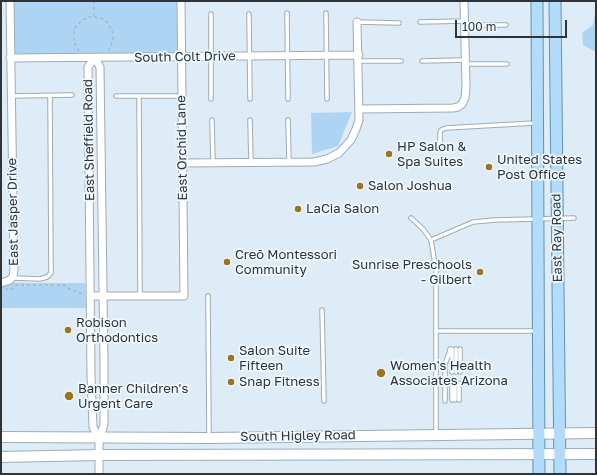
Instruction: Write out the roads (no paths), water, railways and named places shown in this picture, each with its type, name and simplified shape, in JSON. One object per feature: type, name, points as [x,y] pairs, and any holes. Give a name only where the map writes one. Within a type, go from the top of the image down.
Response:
[{"type":"main road","name":"East Ray Road","points":[[537,1],[540,474]]},
{"type":"main road","name":"East Ray Road","points":[[555,1],[556,218],[560,474]]},
{"type":"main road","name":"South Higley Road","points":[[1,457],[209,438],[596,433]]},
{"type":"main road","points":[[322,437],[322,454]]},
{"type":"main road","name":"South Higley Road","points":[[1,438],[99,447],[322,454],[596,454]]},
{"type":"street","name":"East Jasper Drive","points":[[7,281],[14,270],[10,1]]},
{"type":"street","name":"East Orchid Lane","points":[[140,296],[184,296],[181,1]]},
{"type":"street","points":[[359,109],[453,108],[461,105],[465,98],[464,1]]},
{"type":"street","points":[[182,163],[319,161],[335,155],[345,147],[353,137],[358,125],[358,22]]},
{"type":"street","name":"South Colt Drive","points":[[10,58],[249,56],[327,56],[359,58]]},
{"type":"street","name":"East Sheffield Road","points":[[95,58],[100,67],[103,296],[104,425],[99,447],[93,427],[90,293],[88,67],[95,58]]},
{"type":"street","points":[[90,293],[103,296],[140,296]]},
{"type":"street","points":[[99,447],[99,474]]},
{"type":"lane","points":[[326,12],[327,99]]},
{"type":"lane","points":[[287,13],[288,99]]},
{"type":"lane","points":[[211,14],[211,99]]},
{"type":"lane","points":[[249,14],[250,99]]},
{"type":"lane","points":[[358,22],[399,23]]},
{"type":"lane","points":[[420,22],[506,25]]},
{"type":"lane","points":[[359,58],[401,61]]},
{"type":"lane","points":[[422,60],[507,64]]},
{"type":"lane","points":[[11,96],[72,95]]},
{"type":"lane","points":[[7,281],[40,279],[51,274],[50,96]]},
{"type":"lane","points":[[116,96],[182,96]]},
{"type":"lane","points":[[139,96],[140,296]]},
{"type":"lane","points":[[212,120],[213,163]]},
{"type":"lane","points":[[250,120],[251,162]]},
{"type":"lane","points":[[288,120],[289,162]]},
{"type":"lane","points":[[440,145],[441,130],[446,128],[538,123]]},
{"type":"lane","points":[[411,218],[423,228],[431,240],[436,270],[436,434]]},
{"type":"lane","points":[[431,240],[473,222],[539,218],[574,218]]},
{"type":"lane","points":[[208,296],[209,438]]},
{"type":"lane","points":[[322,310],[324,401]]},
{"type":"lane","points":[[436,331],[539,331]]},
{"type":"lane","points":[[455,349],[456,372],[455,349]]},
{"type":"lane","points":[[445,401],[445,364],[449,354],[455,349]]},
{"type":"lane","points":[[456,400],[456,383],[456,400]]},
{"type":"place","name":"HP Salon & Spa Suites","points":[[389,154]]},
{"type":"place","name":"United States Post Office","points":[[489,167]]},
{"type":"place","name":"Salon Joshua","points":[[360,186]]},
{"type":"place","name":"LaCia Salon","points":[[298,209]]},
{"type":"place","name":"Creō Montessori Community","points":[[227,262]]},
{"type":"place","name":"Sunrise Preschools - Gilbert","points":[[480,272]]},
{"type":"place","name":"Robison Orthodontics","points":[[68,330]]},
{"type":"place","name":"Salon Suite Fifteen","points":[[231,358]]},
{"type":"place","name":"Women's Health Associates Arizona","points":[[381,373]]},
{"type":"place","name":"Snap Fitness","points":[[231,382]]},
{"type":"place","name":"Banner Children's Urgent Care","points":[[69,396]]}]
